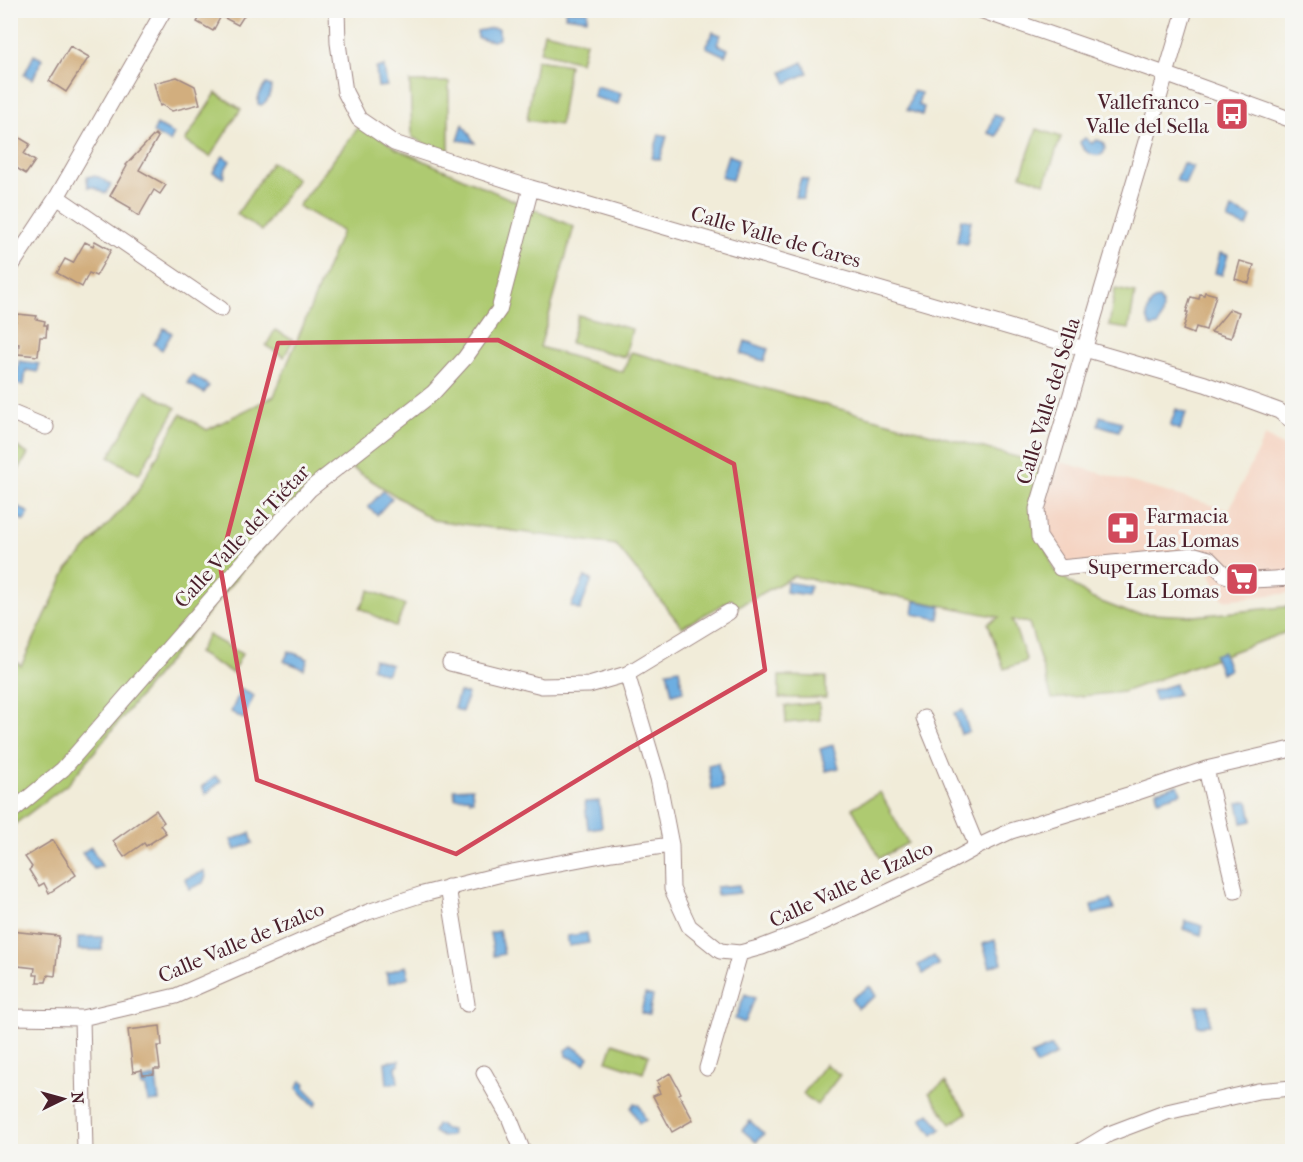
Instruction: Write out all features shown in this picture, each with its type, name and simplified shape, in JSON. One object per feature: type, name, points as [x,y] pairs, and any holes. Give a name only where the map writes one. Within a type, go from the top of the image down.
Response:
[{"type":"street","points":[[10,268],[57,197],[164,10]]},
{"type":"street","name":"Calle Valle de Cares","points":[[337,10],[338,43],[345,92],[359,119],[394,143],[531,188],[1205,384],[1279,411],[1293,421]]},
{"type":"street","points":[[980,10],[1293,120]]},
{"type":"street","name":"Calle Valle del Sella","points":[[1185,10],[1037,509],[1039,537],[1060,568],[1195,555],[1209,559],[1225,575],[1238,579],[1293,578]]},
{"type":"street","name":"Calle Valle del Tiétar","points":[[10,813],[63,769],[310,489],[433,393],[465,358],[499,310],[531,188]]},
{"type":"street","points":[[57,197],[221,309]]},
{"type":"street","points":[[10,412],[46,427]]},
{"type":"street","points":[[450,663],[542,686],[589,685],[627,674],[729,612]]},
{"type":"street","points":[[627,674],[658,778],[671,845],[672,889],[689,926],[720,951],[740,953],[707,1068]]},
{"type":"street","points":[[924,718],[977,847]]},
{"type":"street","name":"Calle Valle de Izalco","points":[[740,953],[809,929],[1011,831],[1206,769],[1293,749]]},
{"type":"street","points":[[1206,769],[1235,891]]},
{"type":"street","name":"Calle Valle de Izalco","points":[[10,1017],[82,1018],[176,996],[368,912],[448,887],[612,853],[671,845]]},
{"type":"street","points":[[448,887],[467,1004]]},
{"type":"street","points":[[82,1018],[85,1152]]},
{"type":"street","points":[[484,1073],[509,1117],[523,1152]]},
{"type":"street","points":[[1079,1152],[1109,1134],[1167,1113],[1258,1091],[1293,1088]]},
{"type":"highlighted area","points":[[498,340],[734,464],[765,670],[630,748],[456,854],[257,780],[220,565],[278,343]]},
{"type":"shaded area","points":[[1265,436],[1292,452],[1292,593],[1223,600],[1204,561],[1061,562],[1045,533],[1046,499],[1061,462],[1229,510]]},
{"type":"green space","points":[[544,32],[586,42],[581,62],[540,52]]},
{"type":"green space","points":[[536,60],[569,65],[560,125],[527,120]]},
{"type":"green space","points":[[410,82],[449,82],[449,157],[412,137]]},
{"type":"green space","points":[[216,93],[241,109],[210,157],[185,141]]},
{"type":"green space","points":[[361,124],[397,149],[574,227],[540,347],[623,372],[631,352],[1046,465],[1032,504],[1054,570],[1091,598],[1130,613],[1195,616],[1292,606],[1292,630],[1123,692],[1052,699],[1029,623],[1012,620],[1027,661],[1004,669],[988,623],[999,617],[794,576],[735,608],[731,600],[682,627],[616,545],[433,520],[349,466],[308,500],[249,562],[69,783],[11,827],[10,656],[21,666],[67,570],[137,492],[181,414],[207,430],[274,396],[342,231],[298,206]]},
{"type":"green space","points":[[1037,129],[1061,137],[1045,183],[1021,175]]},
{"type":"green space","points":[[272,162],[297,179],[262,231],[237,214]]},
{"type":"green space","points":[[1115,289],[1135,293],[1129,329],[1109,326]]},
{"type":"green space","points":[[578,315],[632,329],[625,357],[570,343]]},
{"type":"green space","points":[[275,330],[293,340],[284,357],[266,346]]},
{"type":"green space","points":[[146,391],[176,408],[139,474],[109,457]]},
{"type":"green space","points":[[11,443],[28,454],[11,482]]},
{"type":"green space","points":[[370,590],[405,605],[396,627],[360,608]]},
{"type":"green space","points":[[208,635],[242,654],[232,673],[198,653]]},
{"type":"green space","points":[[779,676],[826,677],[826,698],[779,698]]},
{"type":"green space","points":[[819,703],[820,720],[786,723],[785,706]]},
{"type":"green space","points":[[880,792],[908,843],[880,858],[852,808]]},
{"type":"green space","points":[[613,1043],[649,1055],[643,1073],[607,1061]]},
{"type":"green space","points":[[825,1064],[840,1075],[817,1105],[803,1094]]},
{"type":"green space","points":[[945,1082],[967,1113],[951,1124],[929,1093]]},
{"type":"water","points":[[566,11],[588,11],[587,19],[565,16]]},
{"type":"water","points":[[499,29],[499,39],[493,41],[478,38],[477,31]]},
{"type":"water","points":[[713,32],[721,35],[717,44],[728,49],[725,56],[706,47]]},
{"type":"water","points":[[34,55],[42,59],[33,79],[24,75]]},
{"type":"water","points":[[803,62],[808,73],[787,83],[782,72]]},
{"type":"water","points":[[384,66],[387,86],[378,87],[376,68]]},
{"type":"water","points":[[266,84],[271,86],[270,92],[267,100],[261,105],[258,104],[258,98]]},
{"type":"water","points":[[596,86],[621,93],[618,104],[593,97]]},
{"type":"water","points":[[913,91],[921,93],[918,105],[924,107],[922,115],[907,110]]},
{"type":"water","points":[[994,115],[1003,118],[997,136],[988,133]]},
{"type":"water","points":[[463,124],[475,143],[458,140]]},
{"type":"water","points":[[157,125],[174,134],[170,142],[153,133]]},
{"type":"water","points":[[659,134],[667,136],[660,160],[652,158]]},
{"type":"water","points":[[1085,138],[1092,143],[1097,140],[1103,142],[1104,153],[1096,156],[1087,152],[1080,142]]},
{"type":"water","points":[[728,155],[739,159],[732,180],[721,177]]},
{"type":"water","points":[[223,156],[230,161],[223,173],[225,174],[223,178],[213,172]]},
{"type":"water","points":[[1183,163],[1193,167],[1185,184],[1176,180]]},
{"type":"water","points":[[87,177],[99,177],[111,185],[105,194],[94,187],[88,187]]},
{"type":"water","points":[[801,178],[808,180],[803,199],[795,197]]},
{"type":"water","points":[[1232,209],[1251,217],[1247,227],[1228,220]]},
{"type":"water","points":[[961,219],[971,221],[967,244],[957,242]]},
{"type":"water","points":[[1220,253],[1228,255],[1222,275],[1215,273]]},
{"type":"water","points":[[1159,299],[1163,309],[1162,316],[1158,326],[1151,327],[1147,317],[1148,310],[1154,300]]},
{"type":"water","points":[[164,328],[172,333],[162,350],[154,344]]},
{"type":"water","points":[[745,341],[768,349],[764,361],[741,354]]},
{"type":"water","points":[[19,361],[39,364],[38,372],[26,370],[24,385],[16,384]]},
{"type":"water","points":[[192,375],[209,386],[204,393],[187,383]]},
{"type":"water","points":[[1176,409],[1186,413],[1180,430],[1170,426]]},
{"type":"water","points":[[1100,416],[1122,422],[1119,431],[1098,425]]},
{"type":"water","points":[[383,491],[392,498],[377,515],[368,507]]},
{"type":"water","points":[[12,503],[29,513],[24,521],[11,513]]},
{"type":"water","points":[[585,577],[592,580],[580,610],[571,606]]},
{"type":"water","points":[[787,582],[810,586],[808,595],[786,592]]},
{"type":"water","points":[[915,601],[941,606],[939,619],[913,614]]},
{"type":"water","points":[[289,651],[308,659],[304,669],[284,661]]},
{"type":"water","points":[[1223,652],[1229,670],[1221,673],[1214,655]]},
{"type":"water","points":[[374,659],[391,665],[386,674],[372,668]]},
{"type":"water","points":[[679,669],[683,691],[672,694],[667,671]]},
{"type":"water","points":[[1175,684],[1178,694],[1155,701],[1152,691]]},
{"type":"water","points":[[241,689],[254,696],[243,719],[231,712]]},
{"type":"water","points":[[459,692],[468,694],[462,712],[454,708]]},
{"type":"water","points":[[963,710],[969,732],[961,734],[954,713]]},
{"type":"water","points":[[833,745],[839,768],[826,771],[820,749]]},
{"type":"water","points":[[718,763],[723,788],[712,790],[708,765]]},
{"type":"water","points":[[215,776],[221,781],[206,794],[202,787]]},
{"type":"water","points":[[1178,785],[1181,793],[1158,800],[1156,791]]},
{"type":"water","points":[[472,788],[473,800],[469,797],[455,798],[454,789]]},
{"type":"water","points":[[599,801],[602,827],[588,829],[585,802]]},
{"type":"water","points":[[1248,801],[1252,821],[1242,823],[1238,803]]},
{"type":"water","points":[[250,833],[253,843],[235,850],[231,840]]},
{"type":"water","points":[[91,847],[102,866],[94,869],[82,853]]},
{"type":"water","points":[[204,871],[206,876],[203,883],[189,889],[185,879]]},
{"type":"water","points":[[739,885],[740,893],[717,895],[716,887]]},
{"type":"water","points":[[1111,900],[1114,909],[1093,914],[1091,905]]},
{"type":"water","points":[[1186,921],[1203,926],[1201,935],[1183,929]]},
{"type":"water","points":[[499,931],[504,954],[494,956],[490,933]]},
{"type":"water","points":[[587,933],[589,943],[569,946],[567,936]]},
{"type":"water","points":[[78,937],[102,937],[102,950],[78,950]]},
{"type":"water","points":[[995,940],[1002,963],[990,967],[983,944]]},
{"type":"water","points":[[934,956],[939,965],[923,974],[918,965]]},
{"type":"water","points":[[406,966],[409,977],[389,983],[386,973]]},
{"type":"water","points":[[870,986],[876,996],[857,1008],[851,999]]},
{"type":"water","points":[[645,994],[653,996],[649,1015],[641,1013]]},
{"type":"water","points":[[745,994],[755,998],[745,1023],[735,1019]]},
{"type":"water","points":[[1209,1005],[1210,1025],[1197,1026],[1196,1006]]},
{"type":"water","points":[[572,1046],[589,1057],[585,1064],[567,1056],[566,1050]]},
{"type":"water","points":[[1052,1046],[1056,1055],[1036,1065],[1031,1055]]},
{"type":"water","points":[[399,1060],[399,1065],[396,1066],[398,1083],[387,1084],[385,1062]]},
{"type":"water","points":[[156,1077],[159,1101],[148,1102],[146,1087],[142,1087],[141,1080]]},
{"type":"water","points":[[301,1081],[318,1101],[315,1106],[297,1088]]},
{"type":"water","points":[[634,1103],[639,1105],[646,1120],[639,1123],[631,1108]]},
{"type":"water","points":[[929,1113],[941,1129],[933,1135],[921,1119]]},
{"type":"water","points":[[750,1121],[764,1134],[756,1142],[742,1130]]},
{"type":"water","points":[[437,1125],[451,1130],[452,1134],[442,1137],[434,1132]]},
{"type":"building","points":[[204,10],[239,10],[245,14],[238,25],[221,16],[213,31],[197,22]]},
{"type":"building","points":[[70,46],[89,57],[66,92],[49,81]]},
{"type":"building","points":[[177,77],[195,86],[200,104],[172,111],[160,106],[154,83]]},
{"type":"building","points":[[10,132],[30,144],[24,154],[35,161],[26,174],[10,164]]},
{"type":"building","points":[[155,134],[158,137],[139,170],[166,185],[160,194],[154,190],[139,216],[130,210],[131,208],[110,196],[126,165]]},
{"type":"building","points":[[95,241],[111,250],[96,276],[89,273],[82,287],[57,273],[65,259],[73,263],[85,242],[93,246]]},
{"type":"building","points":[[1240,261],[1254,265],[1249,283],[1235,279]]},
{"type":"building","points":[[1205,292],[1216,295],[1206,330],[1196,327],[1194,334],[1183,330],[1191,297],[1199,299],[1200,294],[1204,295]]},
{"type":"building","points":[[1230,309],[1239,312],[1231,338],[1211,332]]},
{"type":"building","points":[[17,314],[37,316],[36,319],[45,321],[44,325],[47,325],[46,337],[40,337],[38,356],[18,354],[19,344],[10,343],[10,320],[16,321]]},
{"type":"building","points":[[156,810],[164,822],[160,825],[166,833],[146,846],[144,843],[124,857],[113,841]]},
{"type":"building","points":[[53,840],[76,875],[49,893],[44,883],[39,886],[29,870],[32,867],[25,857]]},
{"type":"building","points":[[10,931],[59,936],[55,976],[48,975],[46,982],[37,982],[38,975],[34,975],[35,968],[10,965]]},
{"type":"building","points":[[160,1026],[162,1046],[157,1046],[160,1069],[154,1069],[154,1074],[143,1075],[142,1070],[133,1072],[128,1030]]},
{"type":"building","points":[[670,1073],[693,1120],[672,1132],[653,1096],[660,1093],[657,1081]]},
{"type":"place","name":"Vallefranco - Valle del Sella","points":[[1232,114]]},
{"type":"place","name":"Farmacia Las Lomas","points":[[1123,528]]},
{"type":"place","name":"Supermercado Las Lomas","points":[[1242,579]]}]
